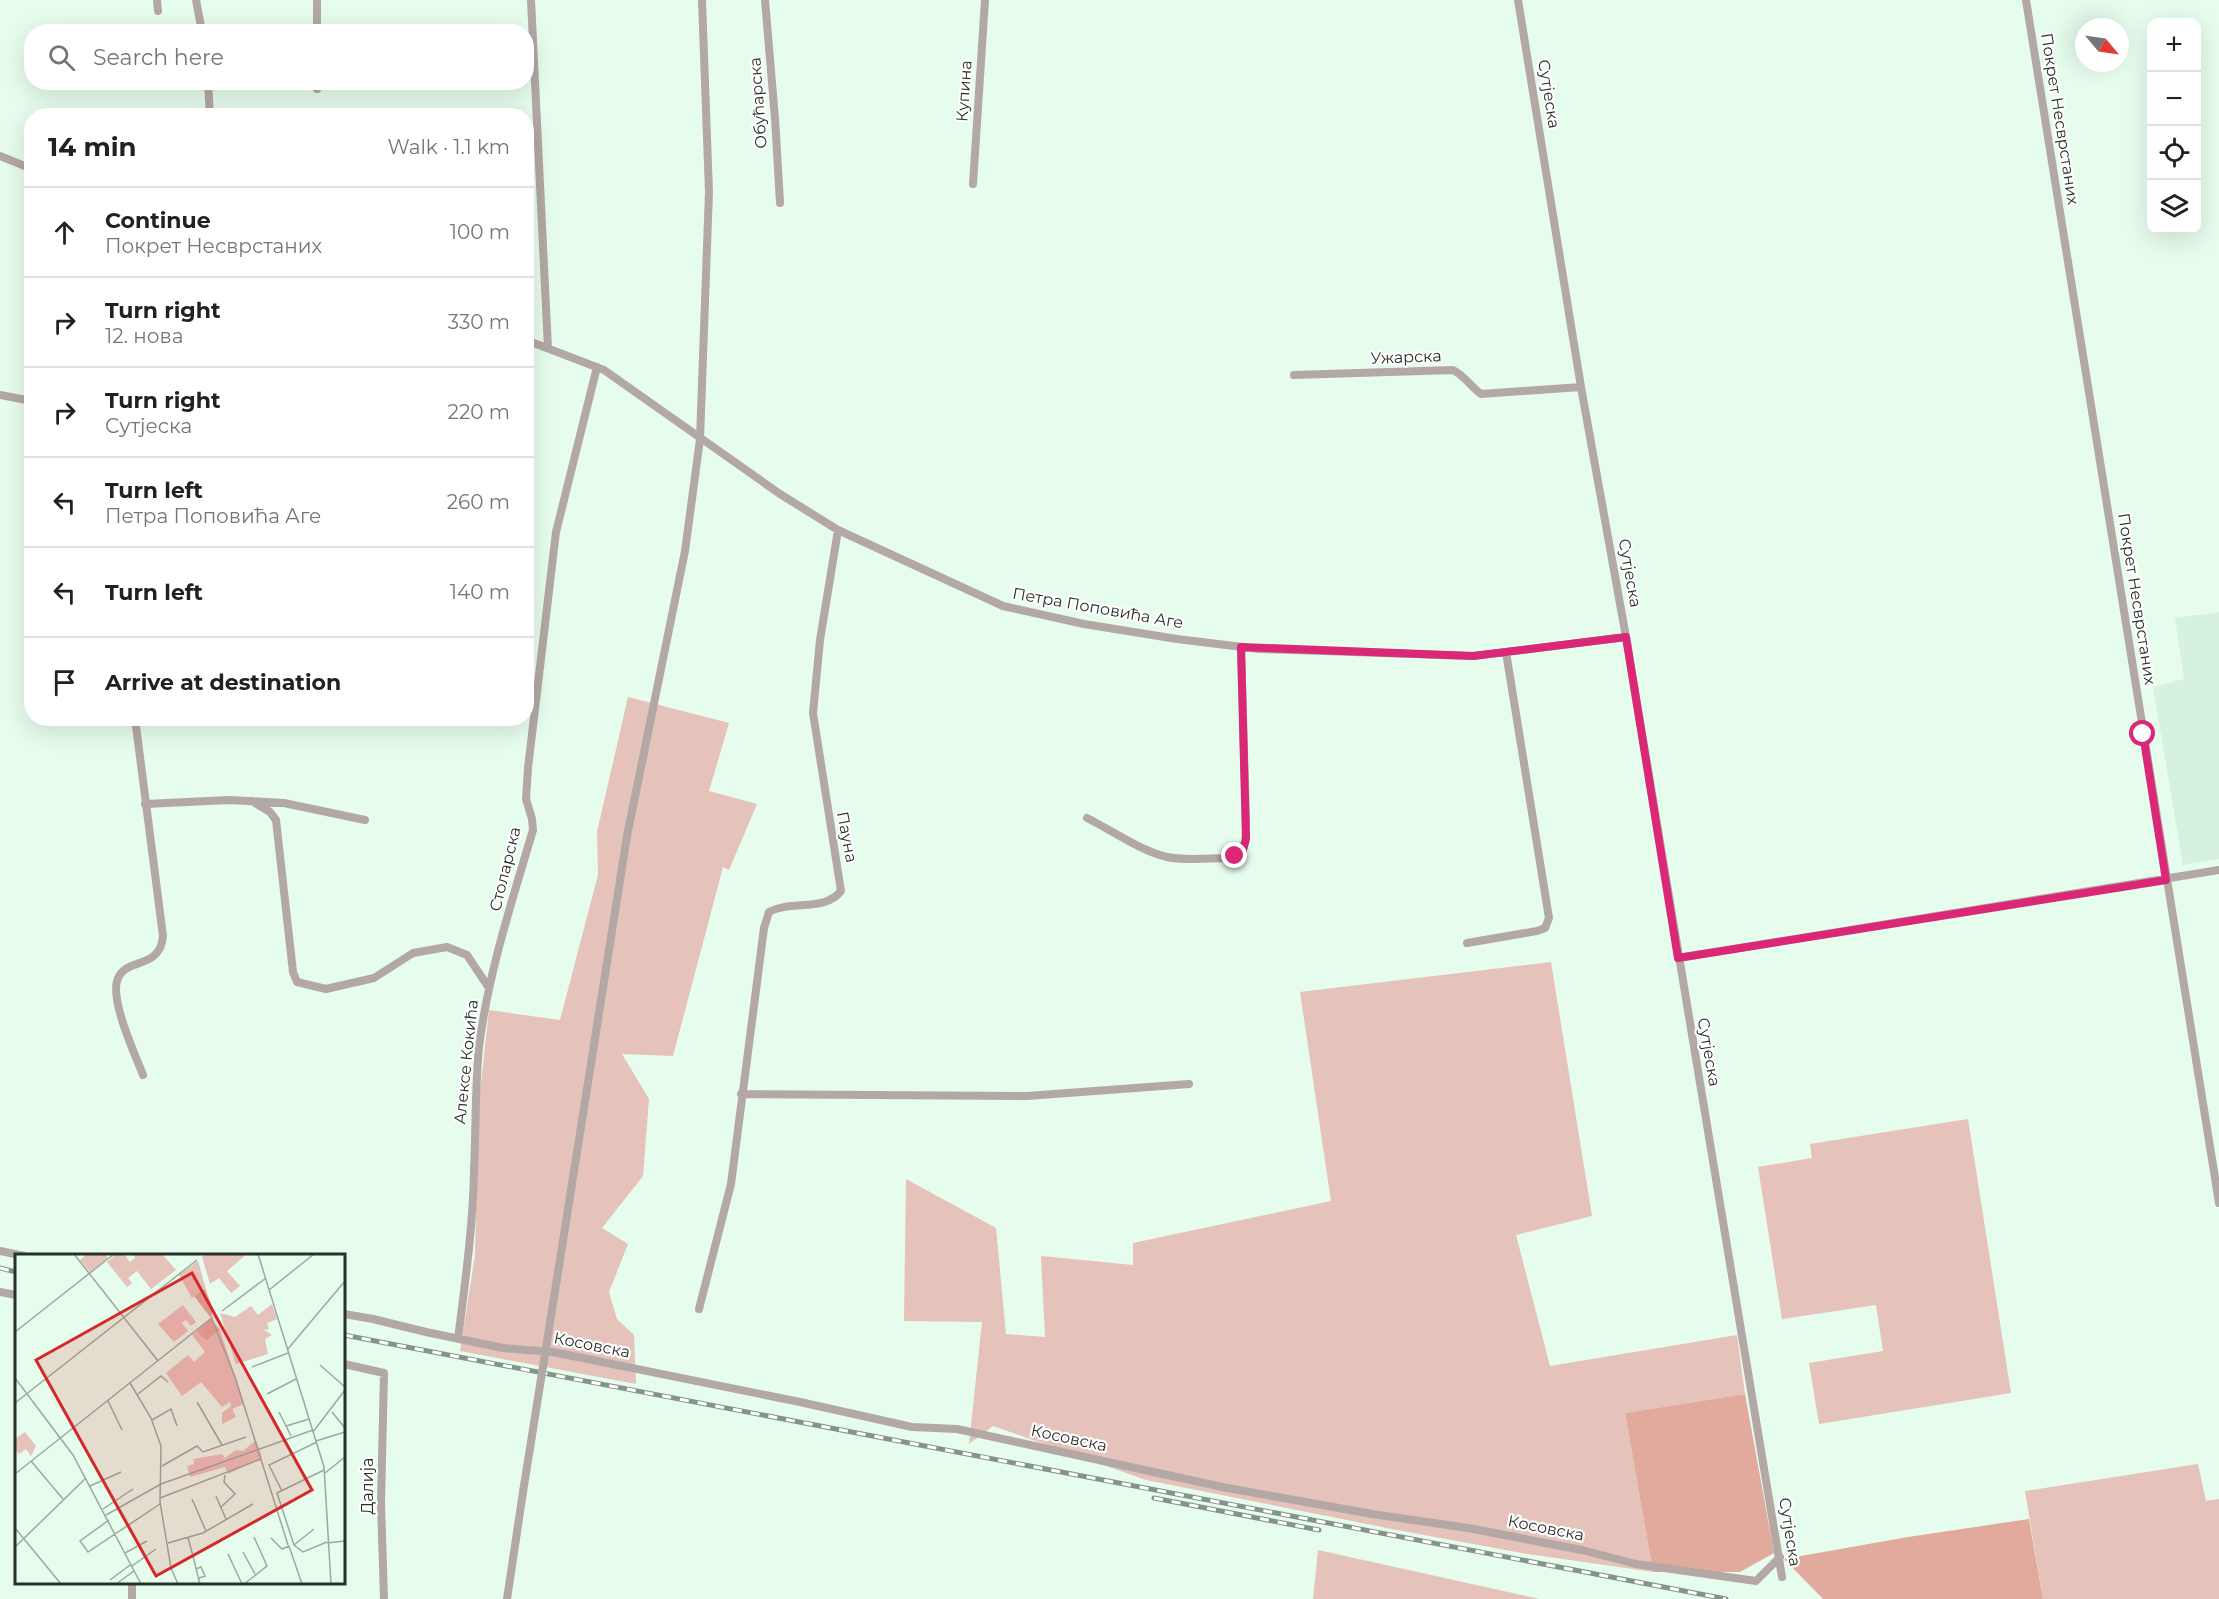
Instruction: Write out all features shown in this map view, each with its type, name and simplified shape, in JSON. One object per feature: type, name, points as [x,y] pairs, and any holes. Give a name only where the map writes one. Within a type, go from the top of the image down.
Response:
[{"type":"street","points":[[157,0],[158,11]]},
{"type":"street","points":[[196,0],[200,24]]},
{"type":"street","points":[[317,0],[317,24]]},
{"type":"street","points":[[531,0],[532,24]]},
{"type":"street","points":[[507,1599],[627,836],[685,551],[700,439],[709,192],[702,0]]},
{"type":"street","name":"Обућарска","points":[[765,0],[780,203]]},
{"type":"street","name":"Купина","points":[[973,184],[986,0]]},
{"type":"street","name":"Сутјеска","points":[[1518,0],[1782,1577]]},
{"type":"street","name":"Покрет Несврстаних","points":[[2026,0],[2219,1203]]},
{"type":"street","points":[[534,61],[548,348]]},
{"type":"street","points":[[208,90],[210,108]]},
{"type":"street","points":[[0,156],[24,166]]},
{"type":"street","name":"Петра Поповића Аге","points":[[534,343],[604,370],[780,494],[838,530],[1003,606],[1084,624],[1241,647],[1473,656],[1626,637]]},
{"type":"street","name":"Столарска","points":[[534,716],[555,532],[597,367]]},
{"type":"street","name":"Ужарска","points":[[1294,375],[1453,370],[1464,376],[1470,385],[1481,394],[1581,387]]},
{"type":"street","points":[[0,394],[24,399]]},
{"type":"street","name":"Пауна","points":[[699,1309],[731,1184],[764,928],[769,912],[777,907],[826,902],[835,898],[840,891],[813,713],[820,640],[838,530]]},
{"type":"street","points":[[1087,818],[1166,857],[1228,858],[1243,850],[1246,839],[1246,820],[1241,647]]},
{"type":"street","points":[[1467,943],[1537,931],[1545,928],[1549,921],[1506,652]]},
{"type":"street","points":[[136,726],[163,936],[162,946],[157,955],[122,972],[117,982],[116,992],[125,1030],[143,1075]]},
{"type":"street","name":"Столарска","points":[[489,988],[533,830],[526,799],[533,726]]},
{"type":"street","points":[[145,804],[188,801],[284,802],[365,820]]},
{"type":"street","name":"Алексе Кокића","points":[[252,801],[270,812],[276,820],[293,972],[297,982],[326,988],[374,978],[413,953],[447,948],[467,955],[489,988],[479,1047],[474,1171],[458,1339]]},
{"type":"street","points":[[1678,958],[2219,870]]},
{"type":"street","points":[[741,1094],[1027,1096],[1189,1084]]},
{"type":"street","points":[[0,1251],[15,1254]]},
{"type":"street","points":[[0,1292],[15,1295]]},
{"type":"street","name":"Косовска","points":[[345,1314],[503,1348],[553,1352],[801,1401],[912,1426],[957,1429],[1222,1487],[1372,1514],[1468,1528],[1582,1550],[1636,1564],[1756,1581],[1780,1557]]},
{"type":"street","name":"Далија","points":[[345,1364],[384,1373],[381,1503],[384,1599]]},
{"type":"shaded area","points":[[2219,612],[2219,859],[2183,865],[2153,687],[2184,679],[2175,618]]},
{"type":"shaded area","points":[[628,697],[729,723],[709,791],[757,804],[729,870],[723,867],[673,1056],[622,1054],[649,1099],[643,1176],[602,1228],[628,1244],[609,1292],[617,1319],[634,1335],[636,1384],[460,1351],[475,1255],[478,1111],[489,1010],[560,1020],[598,875],[597,832]]},
{"type":"shaded area","points":[[1551,962],[1592,1216],[1516,1235],[1550,1366],[1737,1335],[1745,1394],[1625,1413],[1653,1572],[1528,1554],[1146,1480],[993,1426],[969,1444],[982,1322],[904,1321],[906,1179],[996,1228],[1006,1334],[1045,1337],[1041,1256],[1133,1265],[1133,1243],[1331,1201],[1300,992]]},
{"type":"shaded area","points":[[1968,1119],[2011,1393],[1819,1424],[1809,1363],[1883,1351],[1876,1305],[1782,1319],[1758,1167],[1812,1158],[1810,1144]]},
{"type":"shaded area","points":[[1745,1394],[1774,1553],[1740,1572],[1653,1572],[1625,1413]]},
{"type":"shaded area","points":[[2198,1464],[2206,1501],[2219,1499],[2219,1599],[2043,1599],[2025,1491]]},
{"type":"shaded area","points":[[2029,1519],[2043,1599],[1823,1599],[1784,1559],[1908,1537]]},
{"type":"shaded area","points":[[1318,1550],[1540,1599],[1313,1599]]},
{"type":"railway","points":[[0,1268],[15,1272]]},
{"type":"railway","points":[[345,1335],[1726,1599]]},
{"type":"railway","points":[[1154,1498],[1319,1530]]},
{"type":"route","points":[[1235,856],[1243,850],[1246,839],[1241,647],[1473,656],[1626,637],[1678,958],[2166,880],[2143,734]]}]
